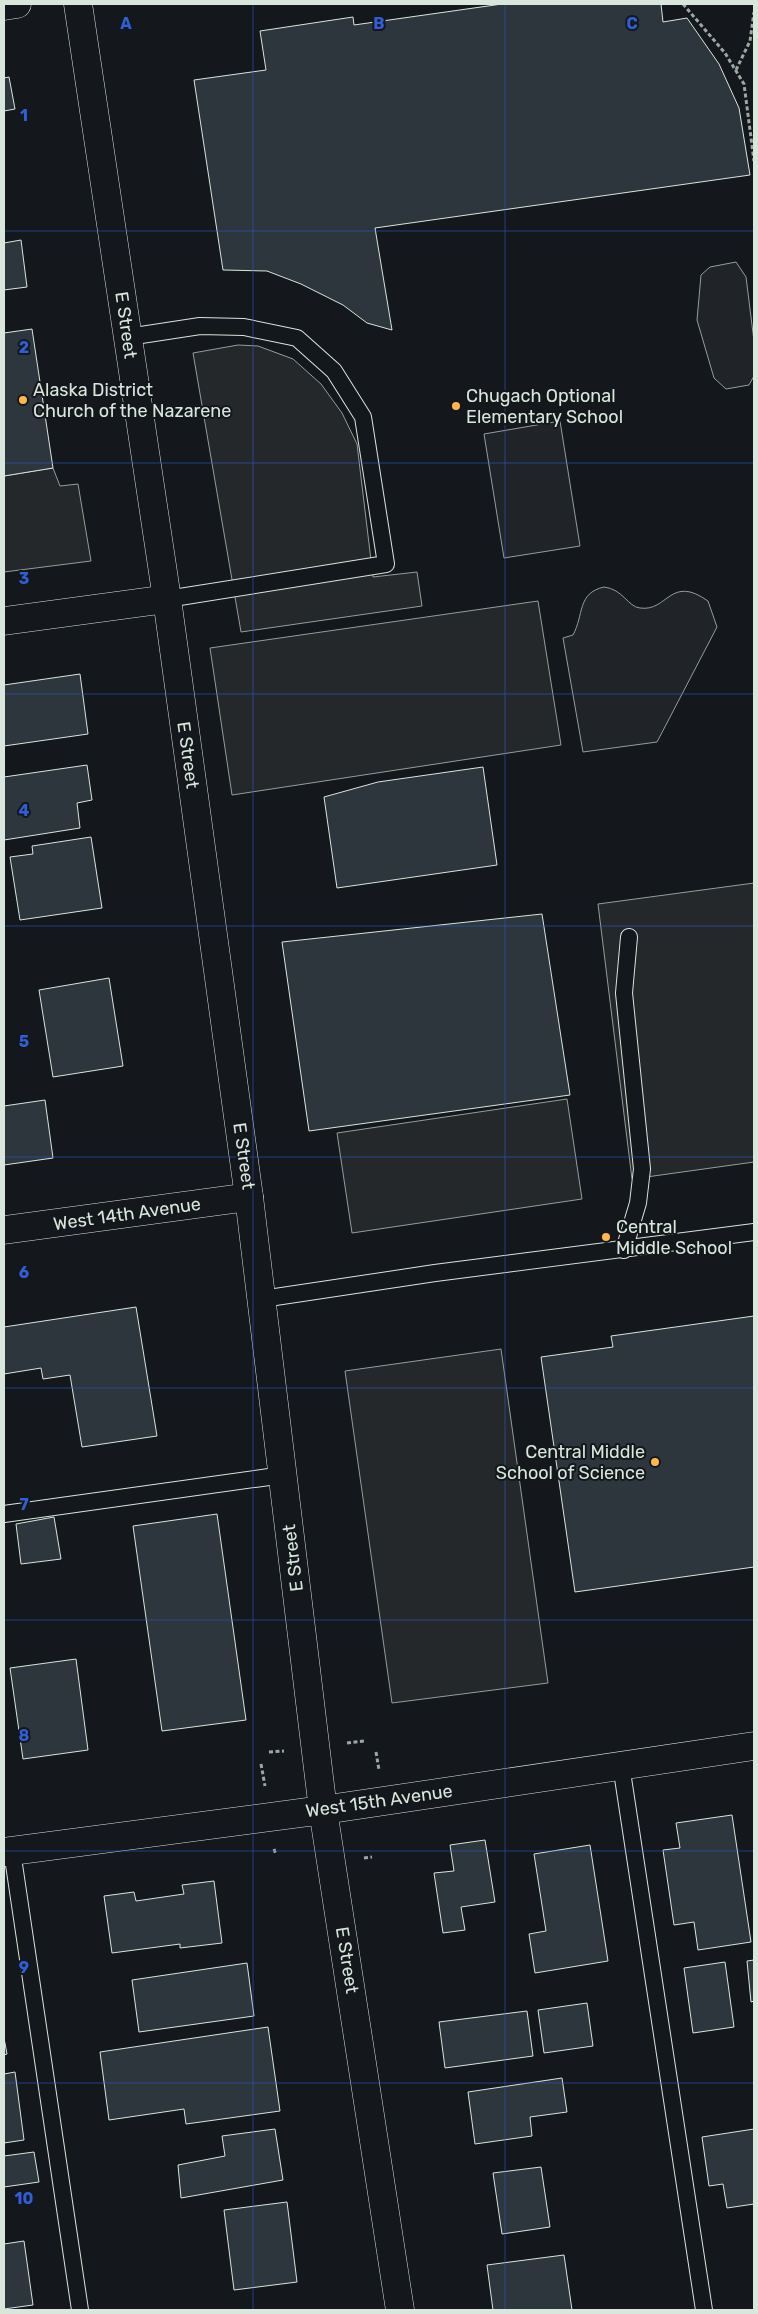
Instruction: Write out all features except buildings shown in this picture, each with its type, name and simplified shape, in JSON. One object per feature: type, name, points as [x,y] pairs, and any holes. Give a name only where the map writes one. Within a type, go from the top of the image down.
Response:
[{"type":"street","points":[[4,6],[17,4]]},
{"type":"street","name":"E Street","points":[[78,4],[167,600],[249,1197],[324,1810],[400,2310]]},
{"type":"street","points":[[4,621],[167,600]]},
{"type":"street","name":"West 14th Avenue","points":[[4,1230],[249,1197]]},
{"type":"street","name":"West 15th Avenue","points":[[8,1852],[324,1810],[754,1746]]},
{"type":"lane","points":[[128,337],[200,326],[244,327],[297,338],[334,371],[364,417],[386,564],[167,600]]},
{"type":"lane","points":[[624,1250],[638,1203],[642,1169],[624,994],[629,937]]},
{"type":"lane","points":[[262,1299],[435,1273],[754,1232]]},
{"type":"lane","points":[[4,1514],[283,1475]]},
{"type":"lane","points":[[621,1765],[704,2310]]},
{"type":"lane","points":[[8,1852],[80,2310]]},
{"type":"path","points":[[684,4],[725,53],[744,84],[754,161]]},
{"type":"path","points":[[736,71],[750,41],[754,12]]},
{"type":"shaded area","points":[[736,262],[746,277],[754,341],[754,376],[749,385],[726,389],[714,378],[697,320],[701,275],[710,267]]},
{"type":"shaded area","points":[[238,345],[258,346],[293,359],[321,384],[342,413],[357,444],[373,577],[417,572],[422,606],[241,632],[193,353]]},
{"type":"shaded area","points":[[560,421],[580,546],[504,558],[484,434]]},
{"type":"shaded area","points":[[53,468],[60,486],[78,484],[91,561],[4,572],[4,476]]},
{"type":"shaded area","points":[[604,587],[611,588],[621,594],[632,605],[640,608],[649,608],[657,605],[677,592],[685,591],[695,594],[708,601],[717,627],[657,742],[583,752],[563,638],[573,635],[582,606],[589,594]]},
{"type":"shaded area","points":[[538,601],[561,745],[232,795],[210,648]]},
{"type":"shaded area","points":[[754,883],[754,1162],[632,1179],[598,904]]},
{"type":"shaded area","points":[[567,1099],[582,1199],[352,1233],[337,1133]]},
{"type":"shaded area","points":[[501,1349],[548,1683],[392,1703],[345,1371]]},
{"type":"place","name":"Alaska District Church of the Nazarene","points":[[23,400]]},
{"type":"place","name":"Chugach Optional Elementary School","points":[[456,406]]},
{"type":"place","name":"Central Middle School","points":[[606,1237]]},
{"type":"place","name":"Central Middle School of Science","points":[[655,1462]]}]
